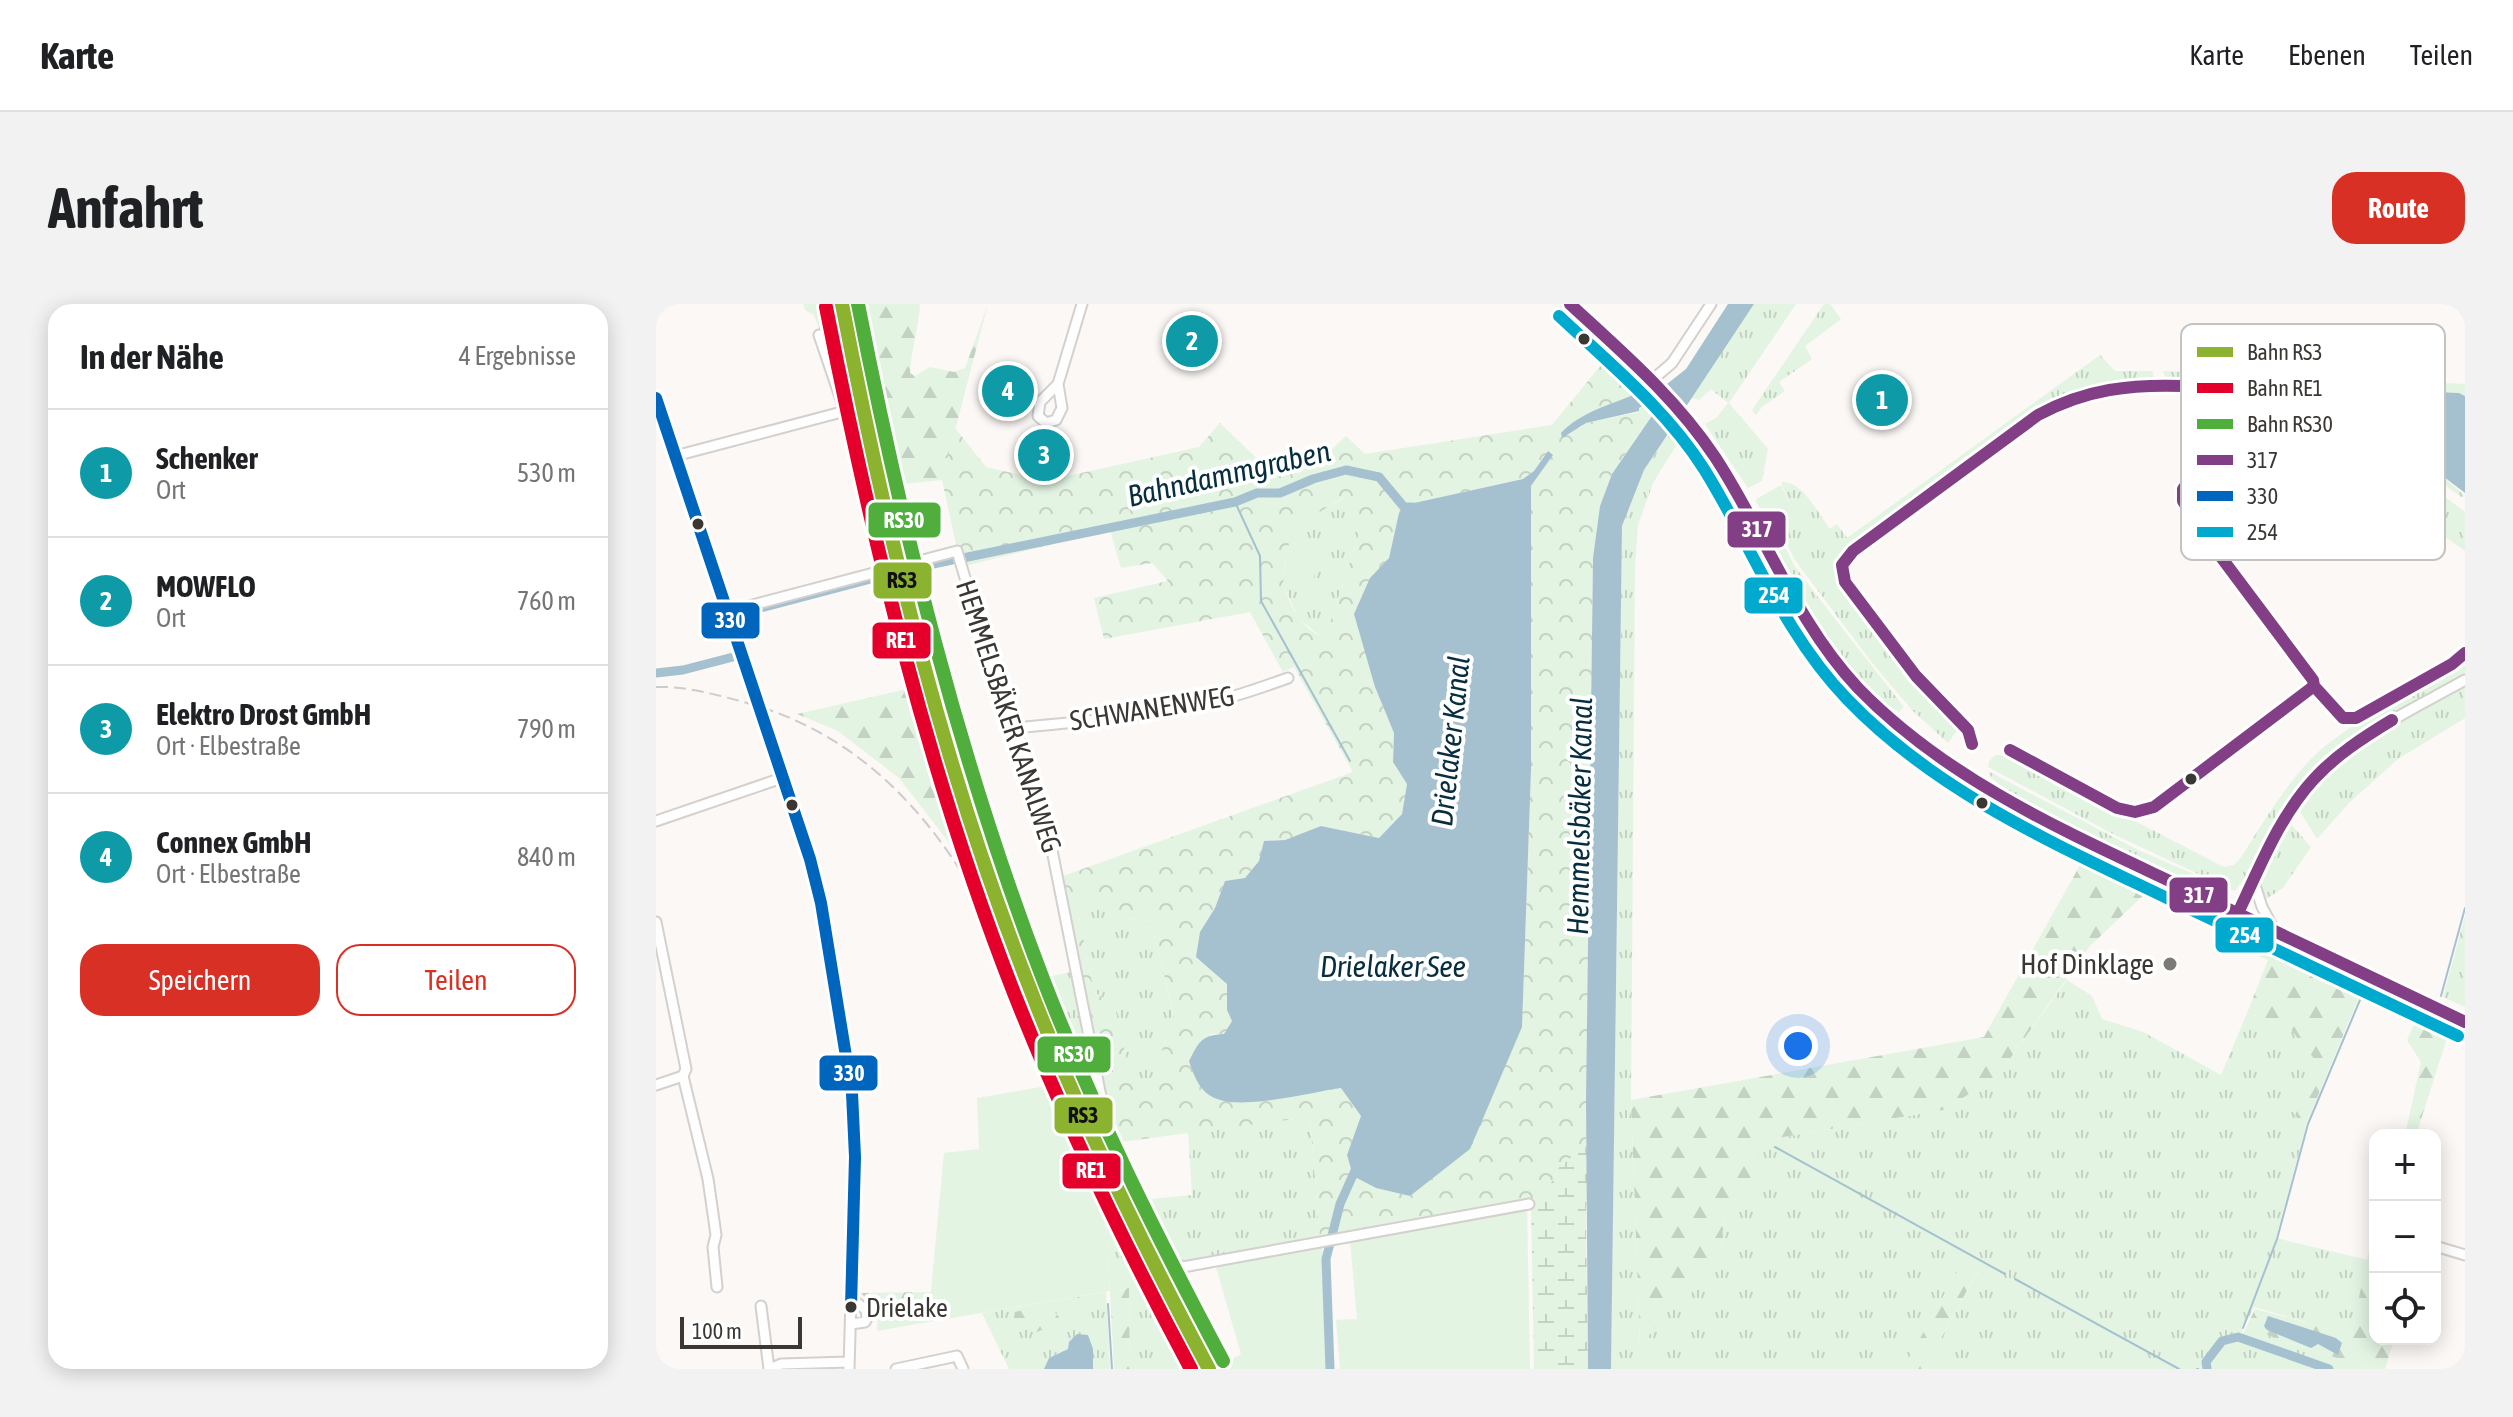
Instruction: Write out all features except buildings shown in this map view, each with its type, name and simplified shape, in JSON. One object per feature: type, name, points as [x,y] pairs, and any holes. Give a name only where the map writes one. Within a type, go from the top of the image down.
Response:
[{"type":"main road","points":[[1570,304],[1682,413],[1723,471],[1809,626],[1854,684],[1893,722],[1939,758],[1991,792],[2054,826],[2465,1022]]},
{"type":"street","points":[[1058,384],[1082,304]]},
{"type":"street","points":[[1651,381],[1672,363],[1711,304]]},
{"type":"street","points":[[675,456],[838,413],[843,409],[819,335]]},
{"type":"street","points":[[656,398],[662,432],[675,456],[810,859],[821,903],[852,1093],[855,1157],[849,1366],[781,1364],[770,1369],[761,1306]]},
{"type":"street","name":"HEMMELSBÄKER KANALWEG","points":[[726,612],[957,551],[1044,810],[1110,1142],[1166,1259],[1183,1267],[1529,1204]]},
{"type":"street","name":"SCHWANENWEG","points":[[1015,728],[1192,707],[1237,696],[1288,678]]},
{"type":"street","points":[[2238,913],[2285,815],[2311,780],[2356,740],[2465,680]]},
{"type":"street","points":[[656,821],[782,778]]},
{"type":"street","points":[[2253,878],[2262,907],[2275,931]]},
{"type":"street","points":[[656,922],[661,964],[686,1069],[683,1076],[708,1179],[716,1235],[713,1247],[717,1287]]},
{"type":"street","points":[[656,1085],[683,1076]]},
{"type":"street","points":[[2441,1248],[2465,1255]]},
{"type":"street","points":[[851,1298],[866,1310],[867,1318],[865,1322],[851,1324]]},
{"type":"street","points":[[896,1369],[957,1356],[963,1369]]},
{"type":"green space","points":[[803,304],[833,304],[853,408],[847,409],[814,315],[805,310]]},
{"type":"green space","points":[[849,304],[920,304],[910,373],[915,376],[930,367],[954,372],[965,368],[988,304],[942,480],[884,486],[865,406]]},
{"type":"green space","points":[[1754,304],[1796,304],[1729,403],[1768,449],[1762,481],[1748,488],[1705,424],[1716,418],[1728,403],[1711,389],[1699,400],[1691,398]]},
{"type":"green space","points":[[1824,304],[1830,304],[1841,319],[1805,346],[1812,359],[1779,382],[1785,391],[1756,415],[1752,410]]},
{"type":"green space","points":[[2100,355],[2115,371],[2152,371],[2155,380],[2100,384],[2049,402],[1841,553],[1835,563],[1836,574],[1880,634],[1926,691],[1960,726],[1948,743],[1912,710],[1873,664],[1795,560],[1776,523],[1764,515],[1755,500],[1781,485],[1791,506],[1781,482],[1789,483],[1803,492],[1830,529],[1837,524],[1847,538]]},
{"type":"green space","points":[[1605,360],[1660,403],[1612,474],[1600,506],[1593,558],[1586,1146],[1559,1167],[1543,1198],[1320,1239],[1310,1117],[1113,1143],[1063,876],[1353,772],[1294,667],[1283,672],[1250,612],[1104,639],[1094,598],[1168,581],[1152,563],[1121,568],[1110,530],[961,567],[942,480],[955,428],[986,467],[1021,475],[1063,477],[1199,447],[1220,423],[1273,474],[1318,463],[1346,436],[1365,454],[1552,425]],"holes":[[[1638,394],[1644,405],[1639,412],[1586,423],[1580,428],[1569,425]],[[1548,452],[1552,456],[1531,486],[1531,770],[1522,1027],[1410,1196],[1376,1188],[1353,1176],[1347,1155],[1361,1116],[1341,1087],[1245,1103],[1210,1034],[1224,1034],[1232,1021],[1227,1009],[1227,984],[1200,932],[1215,908],[1225,881],[1245,878],[1259,861],[1265,841],[1285,840],[1322,826],[1379,838],[1402,814],[1407,784],[1393,762],[1394,733],[1375,687],[1370,579],[1389,558],[1399,513],[1414,503],[1523,479],[1534,471]],[[1345,497],[1354,526],[1361,528],[1328,629],[1320,636],[1307,627],[1293,608],[1283,579],[1287,554],[1298,523]],[[1097,898],[1115,916],[1150,921],[1153,927],[1174,1016],[1162,1050],[1164,1069],[1146,1081],[1132,1082],[1114,1004],[1094,992],[1076,902]]]},
{"type":"green space","points":[[2163,371],[2181,372],[2181,381],[2166,380]]},
{"type":"green space","points":[[2445,383],[2465,384],[2465,396],[2445,392]]},
{"type":"green space","points":[[1673,427],[1682,436],[1653,483],[1638,525],[1635,568],[1631,1100],[1640,1346],[1675,1302],[1694,1291],[1721,1245],[1726,1206],[1749,1187],[1766,1140],[1943,1110],[1997,1077],[2067,980],[2092,996],[2102,1019],[2143,1032],[2221,1075],[2247,1013],[2288,1026],[2316,1061],[2296,1115],[2307,1122],[2276,1238],[2368,1260],[2351,1335],[2254,1307],[2239,1337],[2322,1369],[1924,1369],[1980,1268],[1964,1259],[1903,1369],[1611,1369],[1622,526],[1644,470]]},
{"type":"green space","points":[[2445,478],[2465,496],[2461,497],[2445,485]]},
{"type":"green space","points":[[1346,497],[1354,526],[1361,528],[1328,629],[1320,636],[1298,618],[1282,582],[1289,543],[1298,523]]},
{"type":"green space","points":[[2445,497],[2465,512],[2465,551],[2445,537]]},
{"type":"green space","points":[[1753,506],[1763,519],[1774,525],[1794,565],[1904,707],[1899,712],[1858,680],[1823,639],[1781,569]]},
{"type":"green space","points":[[1289,543],[1319,547],[1314,579],[1284,577]]},
{"type":"green space","points":[[2465,663],[2465,674],[2369,728],[2325,761],[2288,802],[2235,891],[2115,835],[1988,767],[1989,761],[1996,755],[2009,756],[2224,867],[2234,865],[2285,790],[2316,754],[2355,724]]},
{"type":"green space","points":[[2465,685],[2465,718],[2398,759],[2350,802],[2317,839],[2298,808],[2332,768],[2373,736]]},
{"type":"green space","points":[[916,687],[975,876],[899,778],[838,731],[797,714]]},
{"type":"green space","points":[[1988,771],[2140,851],[2208,880],[2228,894],[2213,892],[2064,824],[2000,785]]},
{"type":"green space","points":[[2289,822],[2311,847],[2283,888],[2263,901],[2264,870]]},
{"type":"green space","points":[[2084,858],[2151,888],[2090,946],[1997,1077],[1943,1110],[1766,1140],[1749,1187],[1726,1206],[1721,1245],[1694,1291],[1675,1302],[1640,1347],[1631,1100],[1984,1037]]},
{"type":"green space","points":[[1097,898],[1115,916],[1150,921],[1153,927],[1174,1017],[1162,1050],[1164,1069],[1146,1081],[1132,1083],[1114,1004],[1094,992],[1076,902]]},
{"type":"green space","points":[[2465,916],[2465,1007],[2443,997]]},
{"type":"green space","points":[[2228,928],[2362,990],[2307,1122],[2295,1116],[2316,1061],[2288,1026],[2247,1013],[2268,960],[2222,940]]},
{"type":"green space","points":[[1075,971],[1104,1135],[1162,1260],[1180,1271],[1166,1275],[1072,1076],[1035,980]]},
{"type":"green space","points":[[2419,1014],[2450,1029],[2418,1129],[2406,1129],[2421,1062],[2407,1040]]},
{"type":"green space","points":[[1053,1085],[1105,1200],[1110,1291],[928,1322],[944,1153],[979,1149],[977,1098]]},
{"type":"green space","points":[[1310,1117],[1320,1239],[1188,1264],[1169,1257],[1141,1200],[1192,1195],[1188,1132]]},
{"type":"green space","points":[[1586,1146],[1588,1369],[1534,1369],[1531,1205],[1533,1200],[1543,1198],[1559,1167]]},
{"type":"green space","points":[[1105,1200],[1192,1369],[1130,1369],[1129,1288],[1110,1291]]},
{"type":"green space","points":[[1527,1206],[1530,1369],[1340,1369],[1336,1320],[1357,1319],[1350,1240]]},
{"type":"green space","points":[[1322,1245],[1328,1369],[1214,1369],[1241,1354],[1215,1264]]},
{"type":"green space","points":[[2369,1251],[2369,1345],[2392,1345],[2385,1369],[2370,1369],[2246,1328],[2255,1309],[2351,1334]]},
{"type":"green space","points":[[1964,1259],[1980,1267],[1924,1369],[1903,1369]]},
{"type":"green space","points":[[1129,1288],[1130,1369],[1114,1369],[1110,1291]]},
{"type":"green space","points":[[931,1292],[928,1322],[877,1331],[878,1313],[861,1293]]},
{"type":"green space","points":[[1106,1292],[1110,1369],[1093,1369],[1093,1349],[1068,1349],[1049,1358],[1044,1369],[1009,1369],[982,1313]]},
{"type":"green space","points":[[1048,1304],[1059,1317],[1048,1327],[1035,1333],[1031,1324],[1008,1340],[1007,1329],[1013,1322],[1015,1312]]},
{"type":"green space","points":[[2246,1328],[2370,1369],[2334,1369],[2242,1336]]},
{"type":"water","points":[[1728,304],[1754,304],[1644,470],[1622,526],[1611,1369],[1588,1369],[1586,1100],[1593,558],[1600,506],[1612,474],[1671,388],[1667,384],[1686,369]]},
{"type":"water","points":[[2445,392],[2465,396],[2465,493],[2445,478]]},
{"type":"water","points":[[1638,393],[1644,405],[1639,411],[1586,423],[1562,438],[1561,433],[1578,419]]},
{"type":"water","name":"Drielaker See","points":[[1548,451],[1553,455],[1531,486],[1531,770],[1522,1027],[1470,1149],[1410,1196],[1376,1188],[1353,1176],[1347,1155],[1361,1116],[1341,1088],[1278,1099],[1229,1102],[1211,1096],[1202,1088],[1189,1061],[1202,1041],[1224,1034],[1232,1021],[1227,1010],[1227,984],[1196,957],[1200,932],[1215,908],[1225,881],[1245,878],[1259,861],[1264,841],[1285,840],[1321,826],[1379,838],[1402,814],[1407,784],[1393,762],[1394,733],[1375,687],[1354,614],[1370,578],[1389,558],[1399,513],[1404,507],[1523,479],[1534,471]]},
{"type":"water","points":[[2268,1316],[2336,1338],[2342,1343],[2338,1355],[2318,1344],[2311,1348],[2267,1330],[2264,1326]]},
{"type":"water","points":[[1077,1334],[1088,1335],[1093,1349],[1093,1369],[1044,1369],[1049,1358],[1068,1349],[1069,1342]]},
{"type":"waterway","points":[[1687,439],[1711,471],[1781,600]]},
{"type":"waterway","name":"Bahndammgraben","points":[[963,558],[1235,502],[1257,493],[1280,493],[1346,470],[1379,477],[1404,507],[1413,507]]},
{"type":"waterway","points":[[1235,502],[1260,556],[1261,601],[1350,761]]},
{"type":"waterway","name":"Bahndammgraben","points":[[905,570],[952,560]]},
{"type":"waterway","name":"Bahndammgraben","points":[[745,612],[886,575]]},
{"type":"waterway","points":[[878,577],[928,755],[937,769],[968,861]]},
{"type":"waterway","points":[[1787,610],[1826,668],[1873,722],[1927,768],[1985,807]]},
{"type":"waterway","name":"Bahndammgraben","points":[[656,673],[683,670],[733,657]]},
{"type":"waterway","points":[[1995,812],[2078,852]]},
{"type":"waterway","points":[[2441,996],[2465,908]]},
{"type":"waterway","points":[[2231,925],[2365,988],[2308,1124],[2277,1239],[2243,1328]]},
{"type":"waterway","points":[[1057,1088],[1146,1282],[1193,1369]]},
{"type":"waterway","points":[[1775,1147],[2005,1274]]},
{"type":"waterway","name":"Drielaker Kanal","points":[[1330,1369],[1326,1259],[1340,1204],[1357,1166]]},
{"type":"waterway","points":[[2015,1279],[2179,1369]]},
{"type":"waterway","points":[[1108,1304],[1112,1369]]},
{"type":"waterway","points":[[2207,1369],[2206,1362],[2222,1341],[2238,1337],[2329,1369]]},
{"type":"railway","points":[[656,687],[688,689],[719,696],[795,720],[843,747],[885,780],[922,818],[955,861],[983,908],[1030,1009]]},
{"type":"rail line","name":"RS3","points":[[842,304],[898,564],[943,735],[969,819],[1029,986],[1091,1132],[1136,1228],[1209,1369]]},
{"type":"rail line","name":"RS30","points":[[858,304],[894,476],[936,646],[959,730],[1013,897],[1043,979],[1105,1125],[1223,1361]]},
{"type":"rail line","name":"RE1","points":[[826,307],[883,568],[928,740],[954,825],[1014,993],[1075,1136],[1119,1230],[1191,1369]]},
{"type":"transit line","name":"317","points":[[1570,304],[1647,376],[1700,435],[1733,486],[1798,606],[1836,662],[1858,688],[1929,750],[2049,823],[2465,1022]]},
{"type":"transit line","name":"254","points":[[1559,316],[1636,388],[1689,447],[1804,646],[1847,699],[1919,762],[1958,789],[2083,858],[2458,1036]]},
{"type":"transit line","name":"317","points":[[1972,744],[1968,730],[1916,676],[1845,582],[1842,565],[1853,551],[2038,415],[2074,399],[2109,390],[2181,386]]},
{"type":"transit line","name":"330","points":[[656,398],[810,859],[821,903],[852,1093],[855,1157],[851,1307]]},
{"type":"transit line","name":"317","points":[[2223,560],[2313,680],[2314,686],[2343,718],[2356,718],[2452,664],[2465,653]]},
{"type":"transit line","name":"317","points":[[2010,750],[2117,808],[2135,812],[2154,807],[2314,686]]},
{"type":"transit line","name":"317","points":[[2238,913],[2271,843],[2302,794],[2341,754],[2392,720]]},
{"type":"place","name":"MOWFLO","points":[[1192,341]]},
{"type":"place","name":"Connex GmbH","points":[[1008,391]]},
{"type":"place","name":"Schenker","points":[[1882,400]]},
{"type":"place","name":"Elektro Drost GmbH","points":[[1044,455]]},
{"type":"place","name":"Hof Dinklage","points":[[2170,964]]},
{"type":"place","name":"Drielake","points":[[851,1307]]},
{"type":"water label","name":"Hemmelsbäker Kanal","points":[[1580,816]]}]
